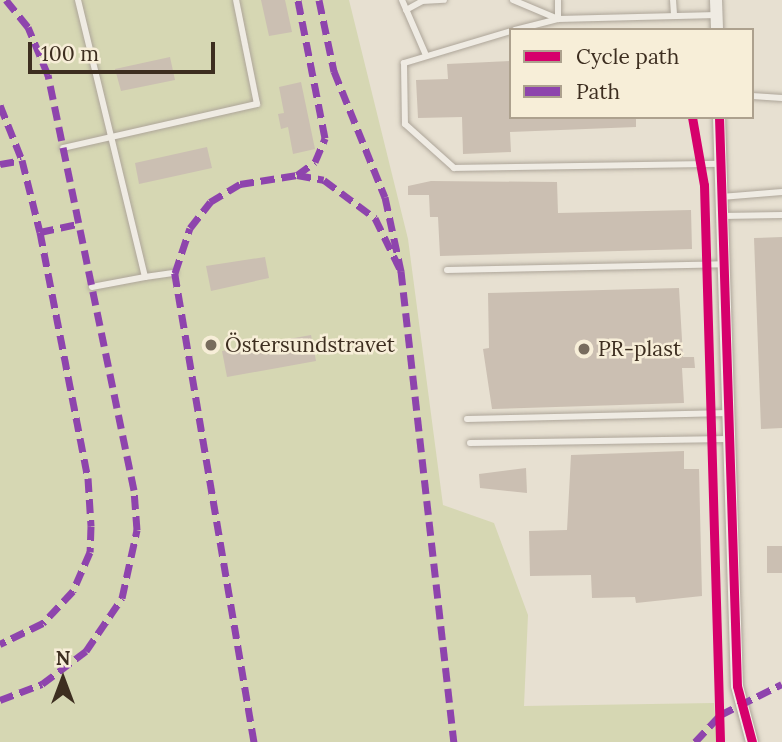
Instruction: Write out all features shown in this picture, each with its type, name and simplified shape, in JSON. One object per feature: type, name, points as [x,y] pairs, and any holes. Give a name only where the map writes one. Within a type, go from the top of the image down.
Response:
[{"type":"street","points":[[716,0],[717,28]]},
{"type":"street","points":[[719,119],[737,686],[752,742]]},
{"type":"lane","points":[[78,0],[108,138],[145,277]]},
{"type":"lane","points":[[63,148],[257,104],[236,0]]},
{"type":"lane","points":[[402,0],[425,53]]},
{"type":"lane","points":[[406,10],[422,1],[444,0]]},
{"type":"lane","points":[[513,0],[558,19]]},
{"type":"lane","points":[[558,0],[558,19]]},
{"type":"lane","points":[[673,0],[674,15]]},
{"type":"lane","points":[[521,28],[558,19],[717,15]]},
{"type":"lane","points":[[509,31],[425,53],[404,63],[405,124],[454,168],[720,164]]},
{"type":"lane","points":[[754,96],[782,98]]},
{"type":"lane","points":[[721,197],[782,192]]},
{"type":"lane","points":[[722,216],[782,215]]},
{"type":"lane","points":[[447,270],[724,264]]},
{"type":"lane","points":[[92,287],[176,272]]},
{"type":"lane","points":[[467,419],[729,413]]},
{"type":"lane","points":[[470,443],[730,439]]},
{"type":"green space","name":"Östersundstravet","points":[[0,0],[349,0],[408,239],[443,505],[494,523],[528,615],[524,706],[714,703],[717,742],[0,742]]},
{"type":"building","points":[[261,0],[285,0],[292,32],[269,36]]},
{"type":"building","points":[[170,57],[175,80],[121,91],[115,69]]},
{"type":"building","points":[[509,61],[509,119],[636,119],[636,127],[510,132],[511,152],[463,154],[462,117],[418,118],[416,80],[448,79],[447,64]]},
{"type":"building","points":[[301,82],[315,149],[293,154],[288,127],[281,129],[278,114],[284,113],[279,87]]},
{"type":"building","points":[[207,147],[212,168],[139,184],[135,163]]},
{"type":"building","points":[[431,181],[557,182],[558,213],[691,210],[692,249],[440,256],[438,217],[430,217],[429,195],[408,195],[408,186]]},
{"type":"building","points":[[782,237],[782,428],[761,429],[754,238]]},
{"type":"building","points":[[265,257],[269,278],[211,291],[206,266]]},
{"type":"building","name":"PR-plast","points":[[679,288],[683,357],[694,357],[695,368],[682,368],[684,403],[492,409],[483,349],[489,348],[488,293]]},
{"type":"building","points":[[311,335],[316,361],[227,377],[222,351]]},
{"type":"building","points":[[684,451],[684,469],[699,469],[702,596],[636,603],[635,597],[592,598],[591,575],[530,576],[529,531],[567,530],[571,455]]},
{"type":"building","points":[[526,468],[527,493],[480,488],[479,474]]},
{"type":"building","points":[[767,546],[782,546],[782,573],[767,573]]},
{"type":"marked path","points":[[0,700],[42,684],[86,651],[122,598],[137,530],[134,490],[48,75],[28,27],[6,0]]},
{"type":"marked path","points":[[297,175],[315,162],[325,138],[298,0]]},
{"type":"marked path","points":[[319,0],[334,71],[385,197],[401,271],[454,742]]},
{"type":"marked path","points":[[0,105],[22,160],[40,232],[88,478],[91,526],[90,552],[73,591],[43,623],[0,644]]},
{"type":"marked path","points":[[0,164],[22,160]]},
{"type":"marked path","points":[[254,742],[175,273],[190,228],[210,202],[240,184],[297,175],[324,180],[375,218],[401,271]]},
{"type":"marked path","points":[[40,232],[79,224]]},
{"type":"marked path","points":[[695,742],[720,715],[782,684]]},
{"type":"cycle path","points":[[692,119],[704,185],[720,742]]},
{"type":"cycle path","points":[[719,119],[737,686],[752,742]]},
{"type":"place","name":"Östersundstravet","points":[[211,345]]},
{"type":"place","name":"PR-plast","points":[[584,349]]}]
